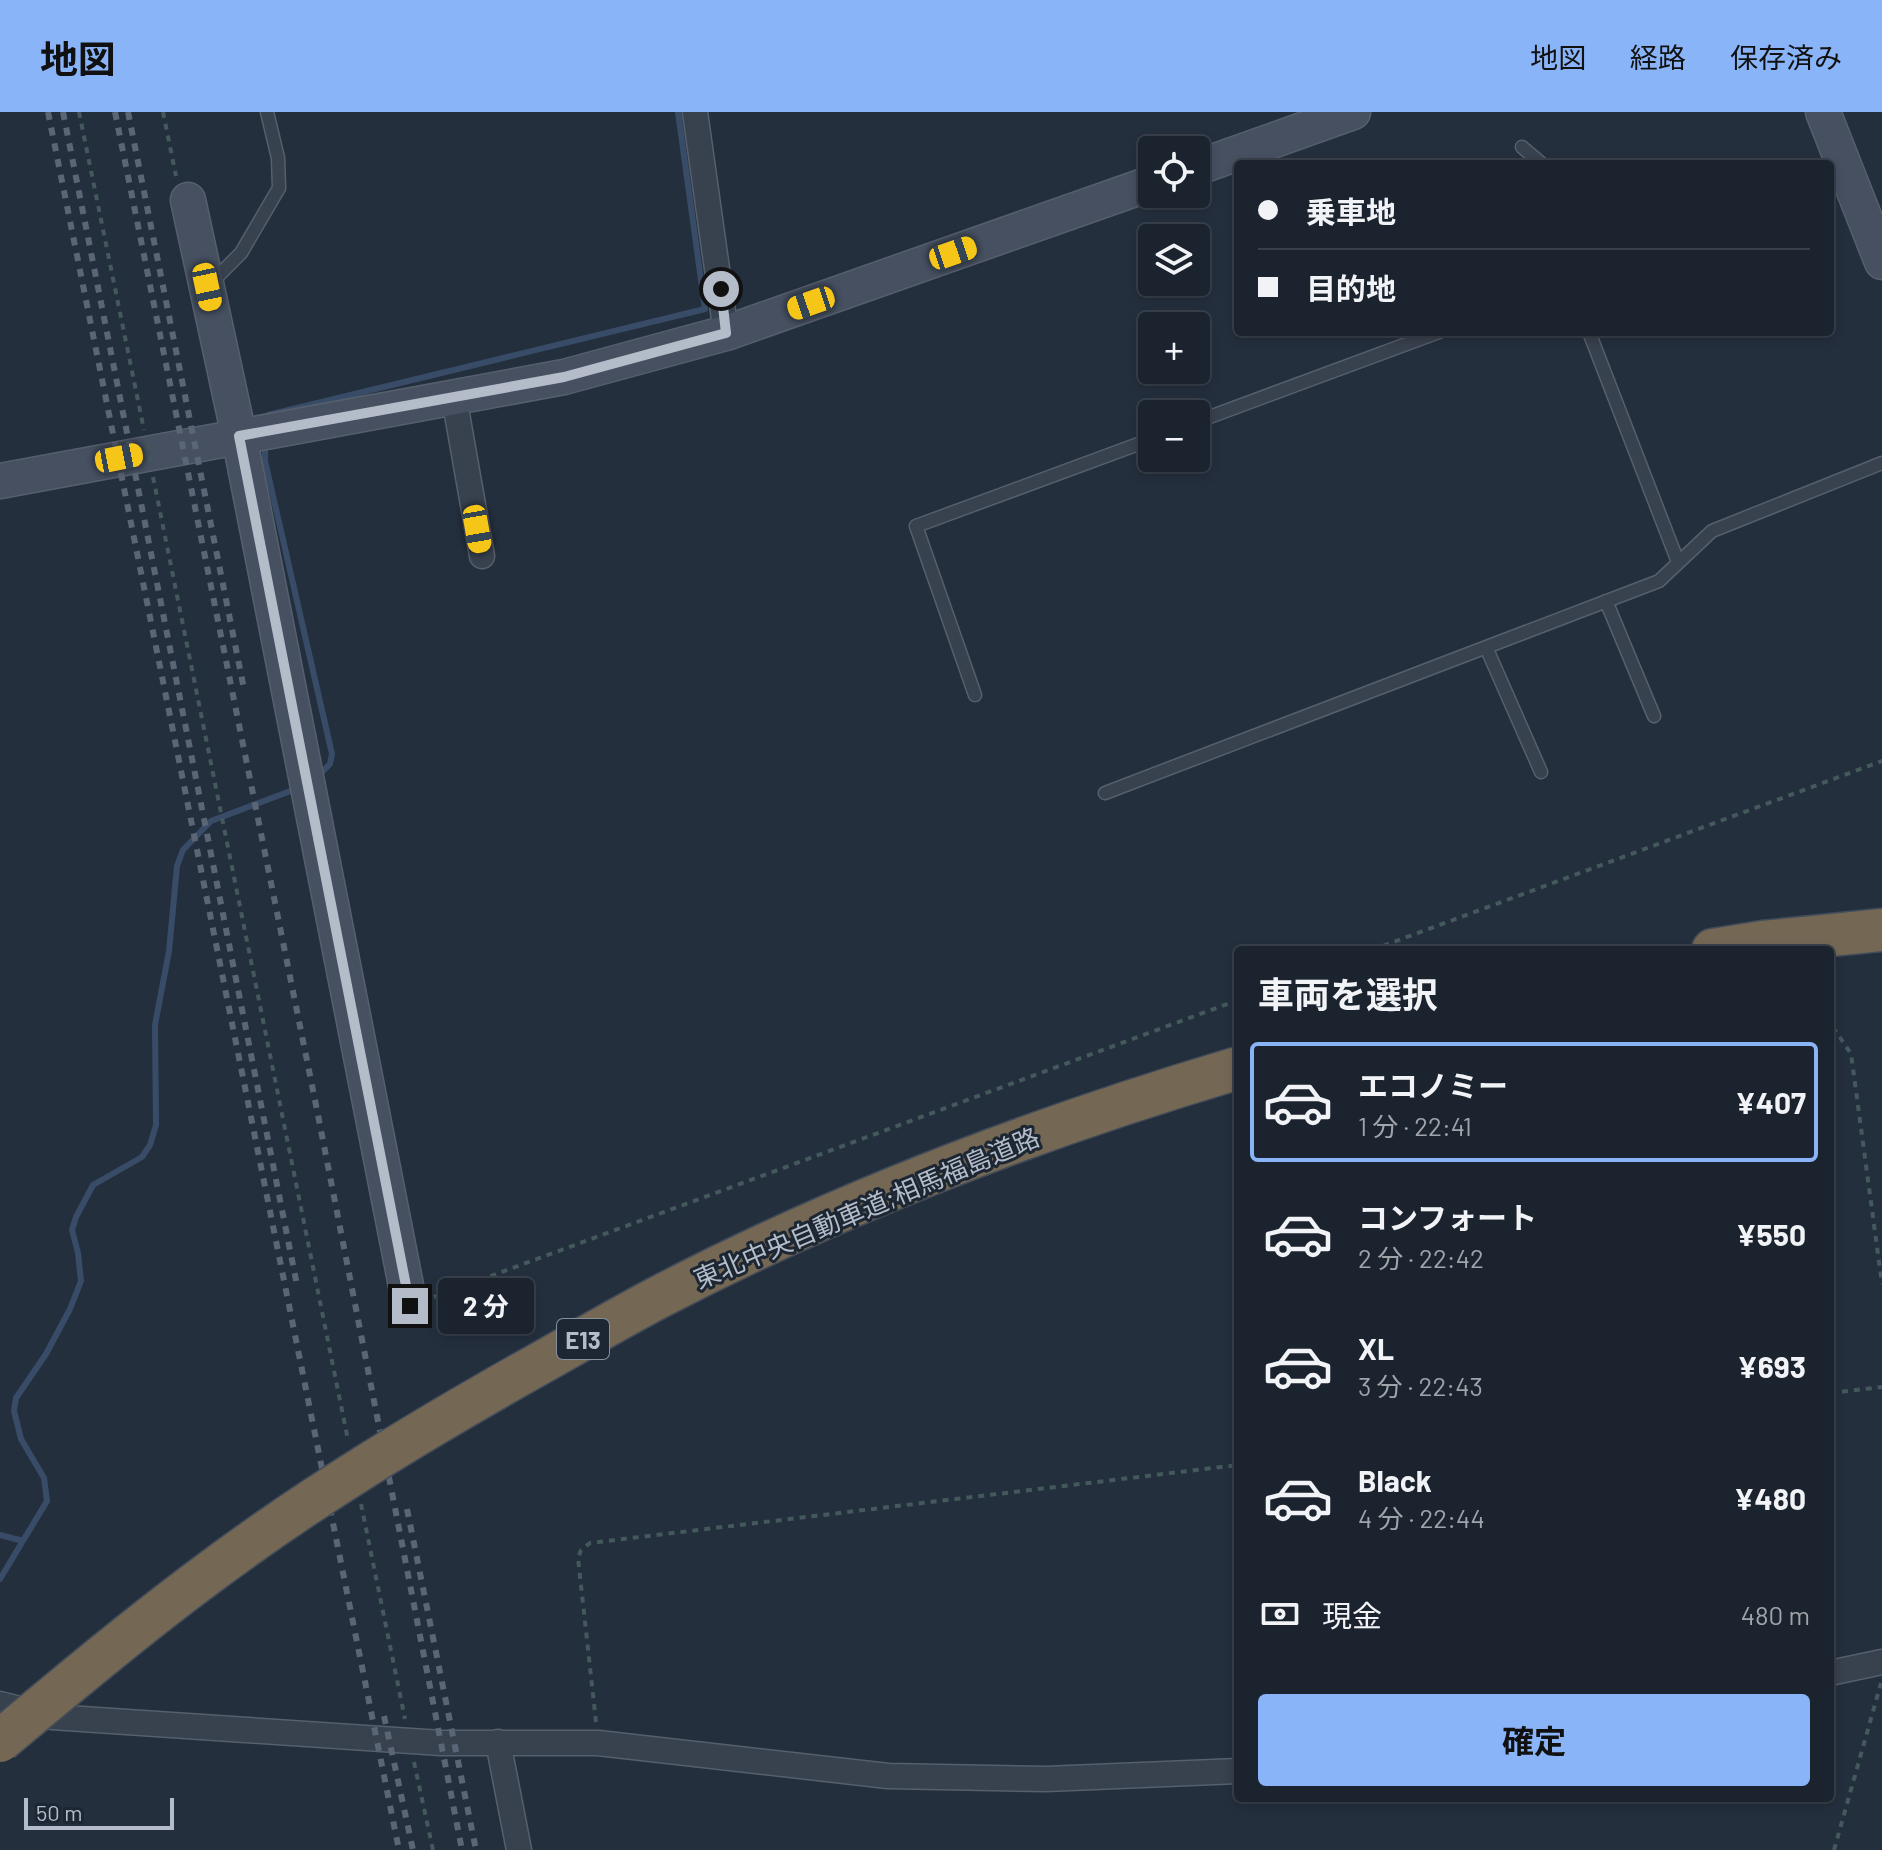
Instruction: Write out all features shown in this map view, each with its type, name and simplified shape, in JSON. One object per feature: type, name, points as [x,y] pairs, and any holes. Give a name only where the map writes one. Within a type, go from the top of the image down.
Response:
[{"type":"highway","points":[[1738,946],[1882,930]]},
{"type":"highway","points":[[1834,958],[1882,953]]},
{"type":"highway","name":"東北中央自動車道;相馬福島道路","points":[[0,1717],[156,1591],[256,1517],[362,1446],[462,1385],[613,1302],[810,1205],[968,1140],[1063,1105],[1234,1051]]},
{"type":"highway","name":"東北中央自動車道;相馬福島道路","points":[[0,1741],[207,1575],[315,1499],[449,1414],[662,1296],[801,1229],[966,1159],[1078,1118],[1234,1069]]},
{"type":"street","points":[[695,112],[726,333]]},
{"type":"street","points":[[1210,163],[1353,112]]},
{"type":"street","points":[[1823,112],[1882,262]]},
{"type":"street","points":[[0,481],[564,377],[726,333],[1138,188]]},
{"type":"street","points":[[188,200],[239,436],[410,1306]]},
{"type":"street","points":[[454,397],[482,556]]},
{"type":"street","points":[[1834,1672],[1882,1662]]},
{"type":"street","points":[[0,1704],[52,1717],[409,1741],[598,1743],[888,1776],[1046,1779],[1234,1771]]},
{"type":"street","points":[[498,1742],[519,1850]]},
{"type":"lane","points":[[207,287],[241,253],[279,188],[278,158],[267,112]]},
{"type":"lane","points":[[1522,147],[1537,160]]},
{"type":"lane","points":[[1210,417],[1428,336]]},
{"type":"lane","points":[[1591,336],[1678,562]]},
{"type":"lane","points":[[975,695],[916,526],[1138,444]]},
{"type":"lane","points":[[1105,793],[1659,581],[1712,531],[1882,463]]},
{"type":"lane","points":[[1606,601],[1654,716]]},
{"type":"lane","points":[[1486,647],[1541,772]]},
{"type":"path","points":[[79,112],[349,1447]]},
{"type":"path","points":[[163,112],[175,174],[188,200]]},
{"type":"path","points":[[1383,946],[1882,761]]},
{"type":"path","points":[[410,1306],[1234,1001]]},
{"type":"path","points":[[1834,1028],[1851,1054],[1882,1284]]},
{"type":"path","points":[[1834,1393],[1882,1387]]},
{"type":"path","points":[[598,1743],[578,1558],[581,1550],[590,1543],[1234,1467]]},
{"type":"path","points":[[359,1493],[433,1850]]},
{"type":"path","points":[[1834,1850],[1882,1678]]},
{"type":"waterway","points":[[268,415],[705,309],[678,112]]},
{"type":"waterway","points":[[265,442],[265,461],[332,754],[330,764],[316,778]]},
{"type":"waterway","points":[[0,1579],[47,1501],[44,1478],[21,1439],[14,1411],[16,1398],[46,1354],[81,1281],[72,1230],[76,1217],[93,1185],[142,1157],[150,1145],[156,1125],[155,1025],[169,951],[177,866],[183,850],[211,821],[296,789]]},
{"type":"waterway","points":[[0,1535],[23,1541]]},
{"type":"railway","points":[[48,112],[399,1850]]},
{"type":"railway","points":[[63,112],[297,1285]]},
{"type":"railway","points":[[115,112],[318,1115],[462,1850]]},
{"type":"railway","points":[[128,112],[244,689]]},
{"type":"railway","points":[[407,1509],[476,1850]]},
{"type":"railway","points":[[384,1716],[413,1850]]},
{"type":"route","points":[[410,1306],[239,436],[564,377],[726,333],[721,289]]}]
